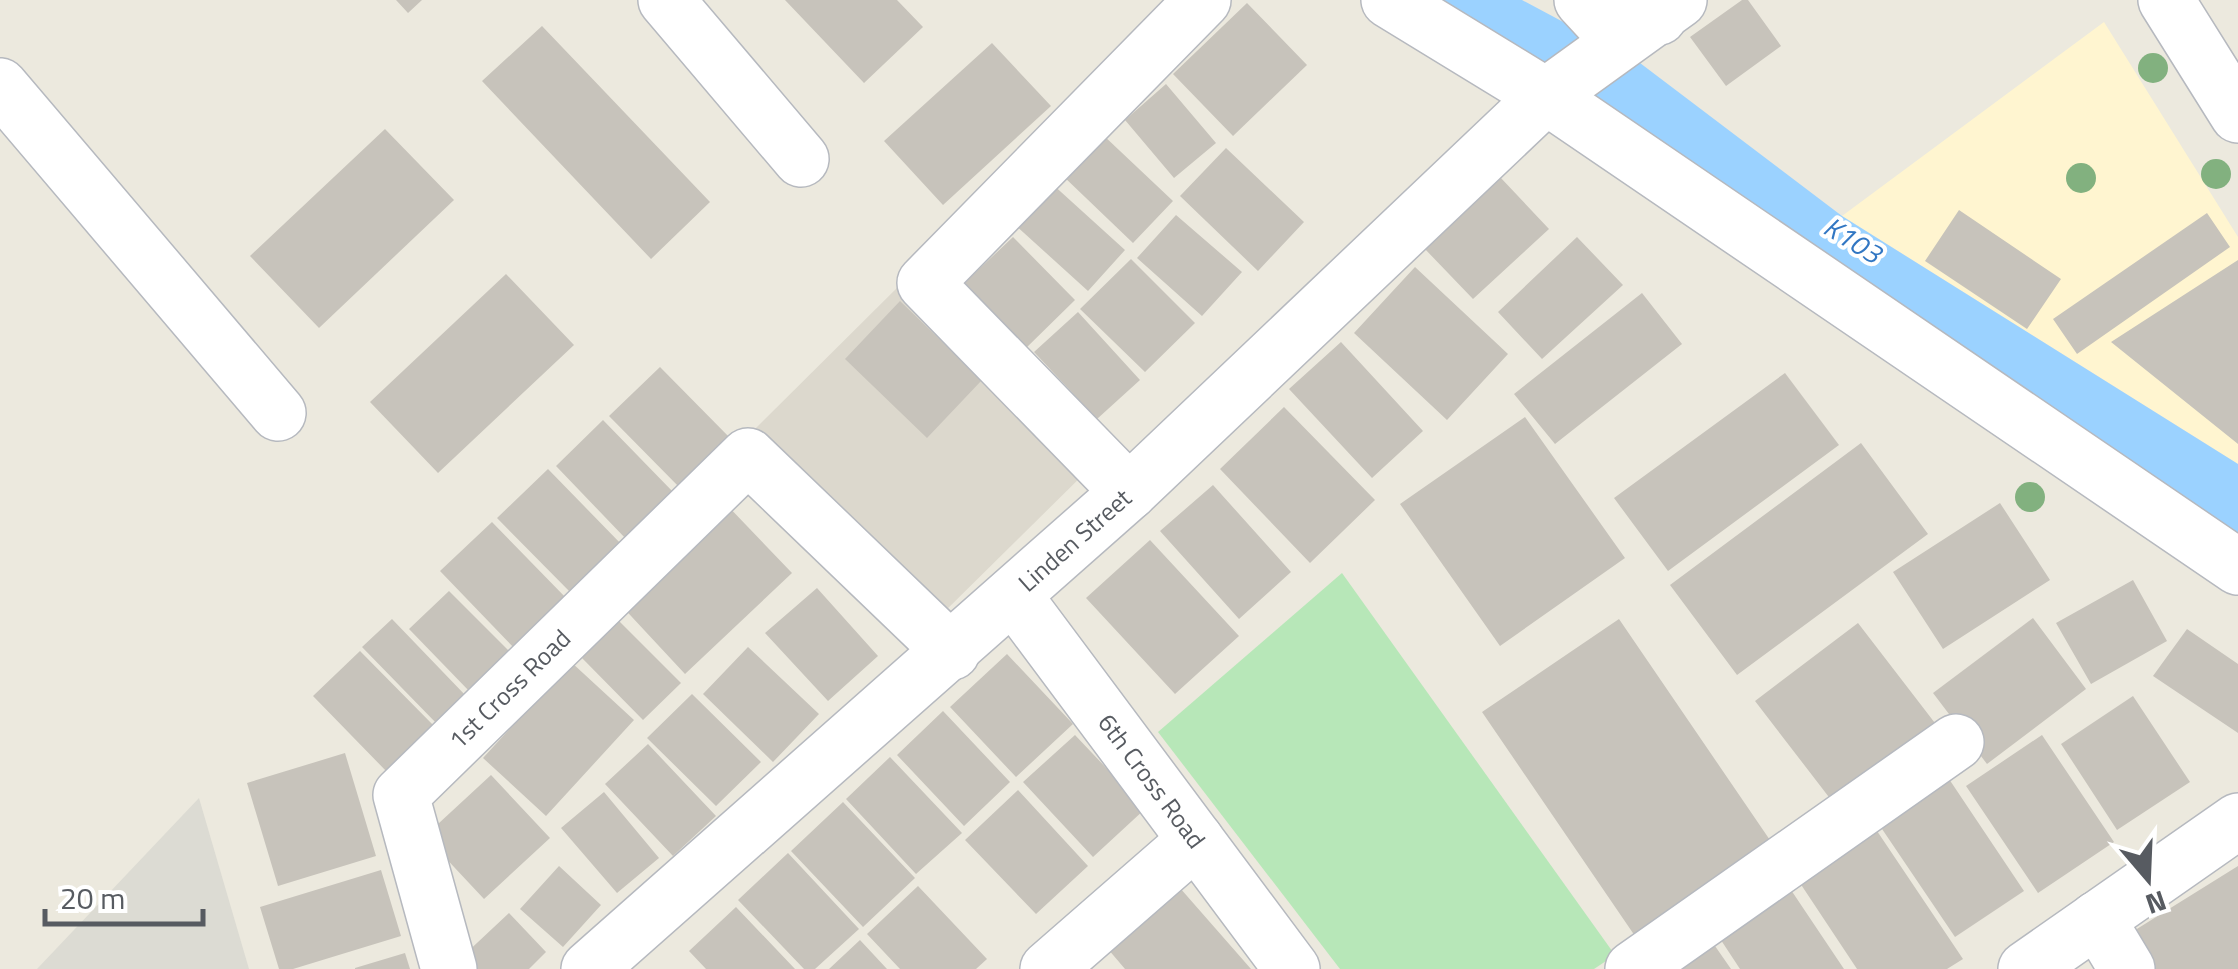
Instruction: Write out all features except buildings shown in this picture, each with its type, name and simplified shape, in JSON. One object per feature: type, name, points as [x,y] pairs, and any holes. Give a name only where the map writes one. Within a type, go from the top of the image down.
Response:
[{"type":"street","points":[[666,0],[801,159]]},
{"type":"street","points":[[1129,492],[925,282],[1203,0]]},
{"type":"street","points":[[1389,0],[1546,96],[2238,567]]},
{"type":"street","points":[[1582,0],[1607,26],[1663,14]]},
{"type":"street","points":[[2166,0],[2238,114]]},
{"type":"street","name":"Linden Street","points":[[589,969],[1129,492],[1546,96],[1663,14]]},
{"type":"street","points":[[0,86],[278,413]]},
{"type":"street","name":"1st Cross Road","points":[[449,969],[402,794],[748,456],[952,652]]},
{"type":"street","name":"6th Cross Road","points":[[1013,595],[1292,969]]},
{"type":"street","points":[[1632,969],[1956,742]]},
{"type":"street","points":[[2026,969],[2238,821]]},
{"type":"street","points":[[1048,969],[1196,840]]},
{"type":"street","points":[[2097,919],[2127,969]]},
{"type":"shaded area","points":[[2104,22],[2238,237],[2238,464],[1842,216]]},
{"type":"shaded area","points":[[908,277],[1094,464],[933,623],[747,437]]},
{"type":"shaded area","points":[[199,798],[249,969],[37,969]]},
{"type":"green space","points":[[1342,573],[1615,955],[1594,969],[1340,969],[1158,732]]},
{"type":"water","name":"K103","points":[[1432,0],[1522,0],[1640,63],[1842,216],[2238,464],[2238,545]]}]
